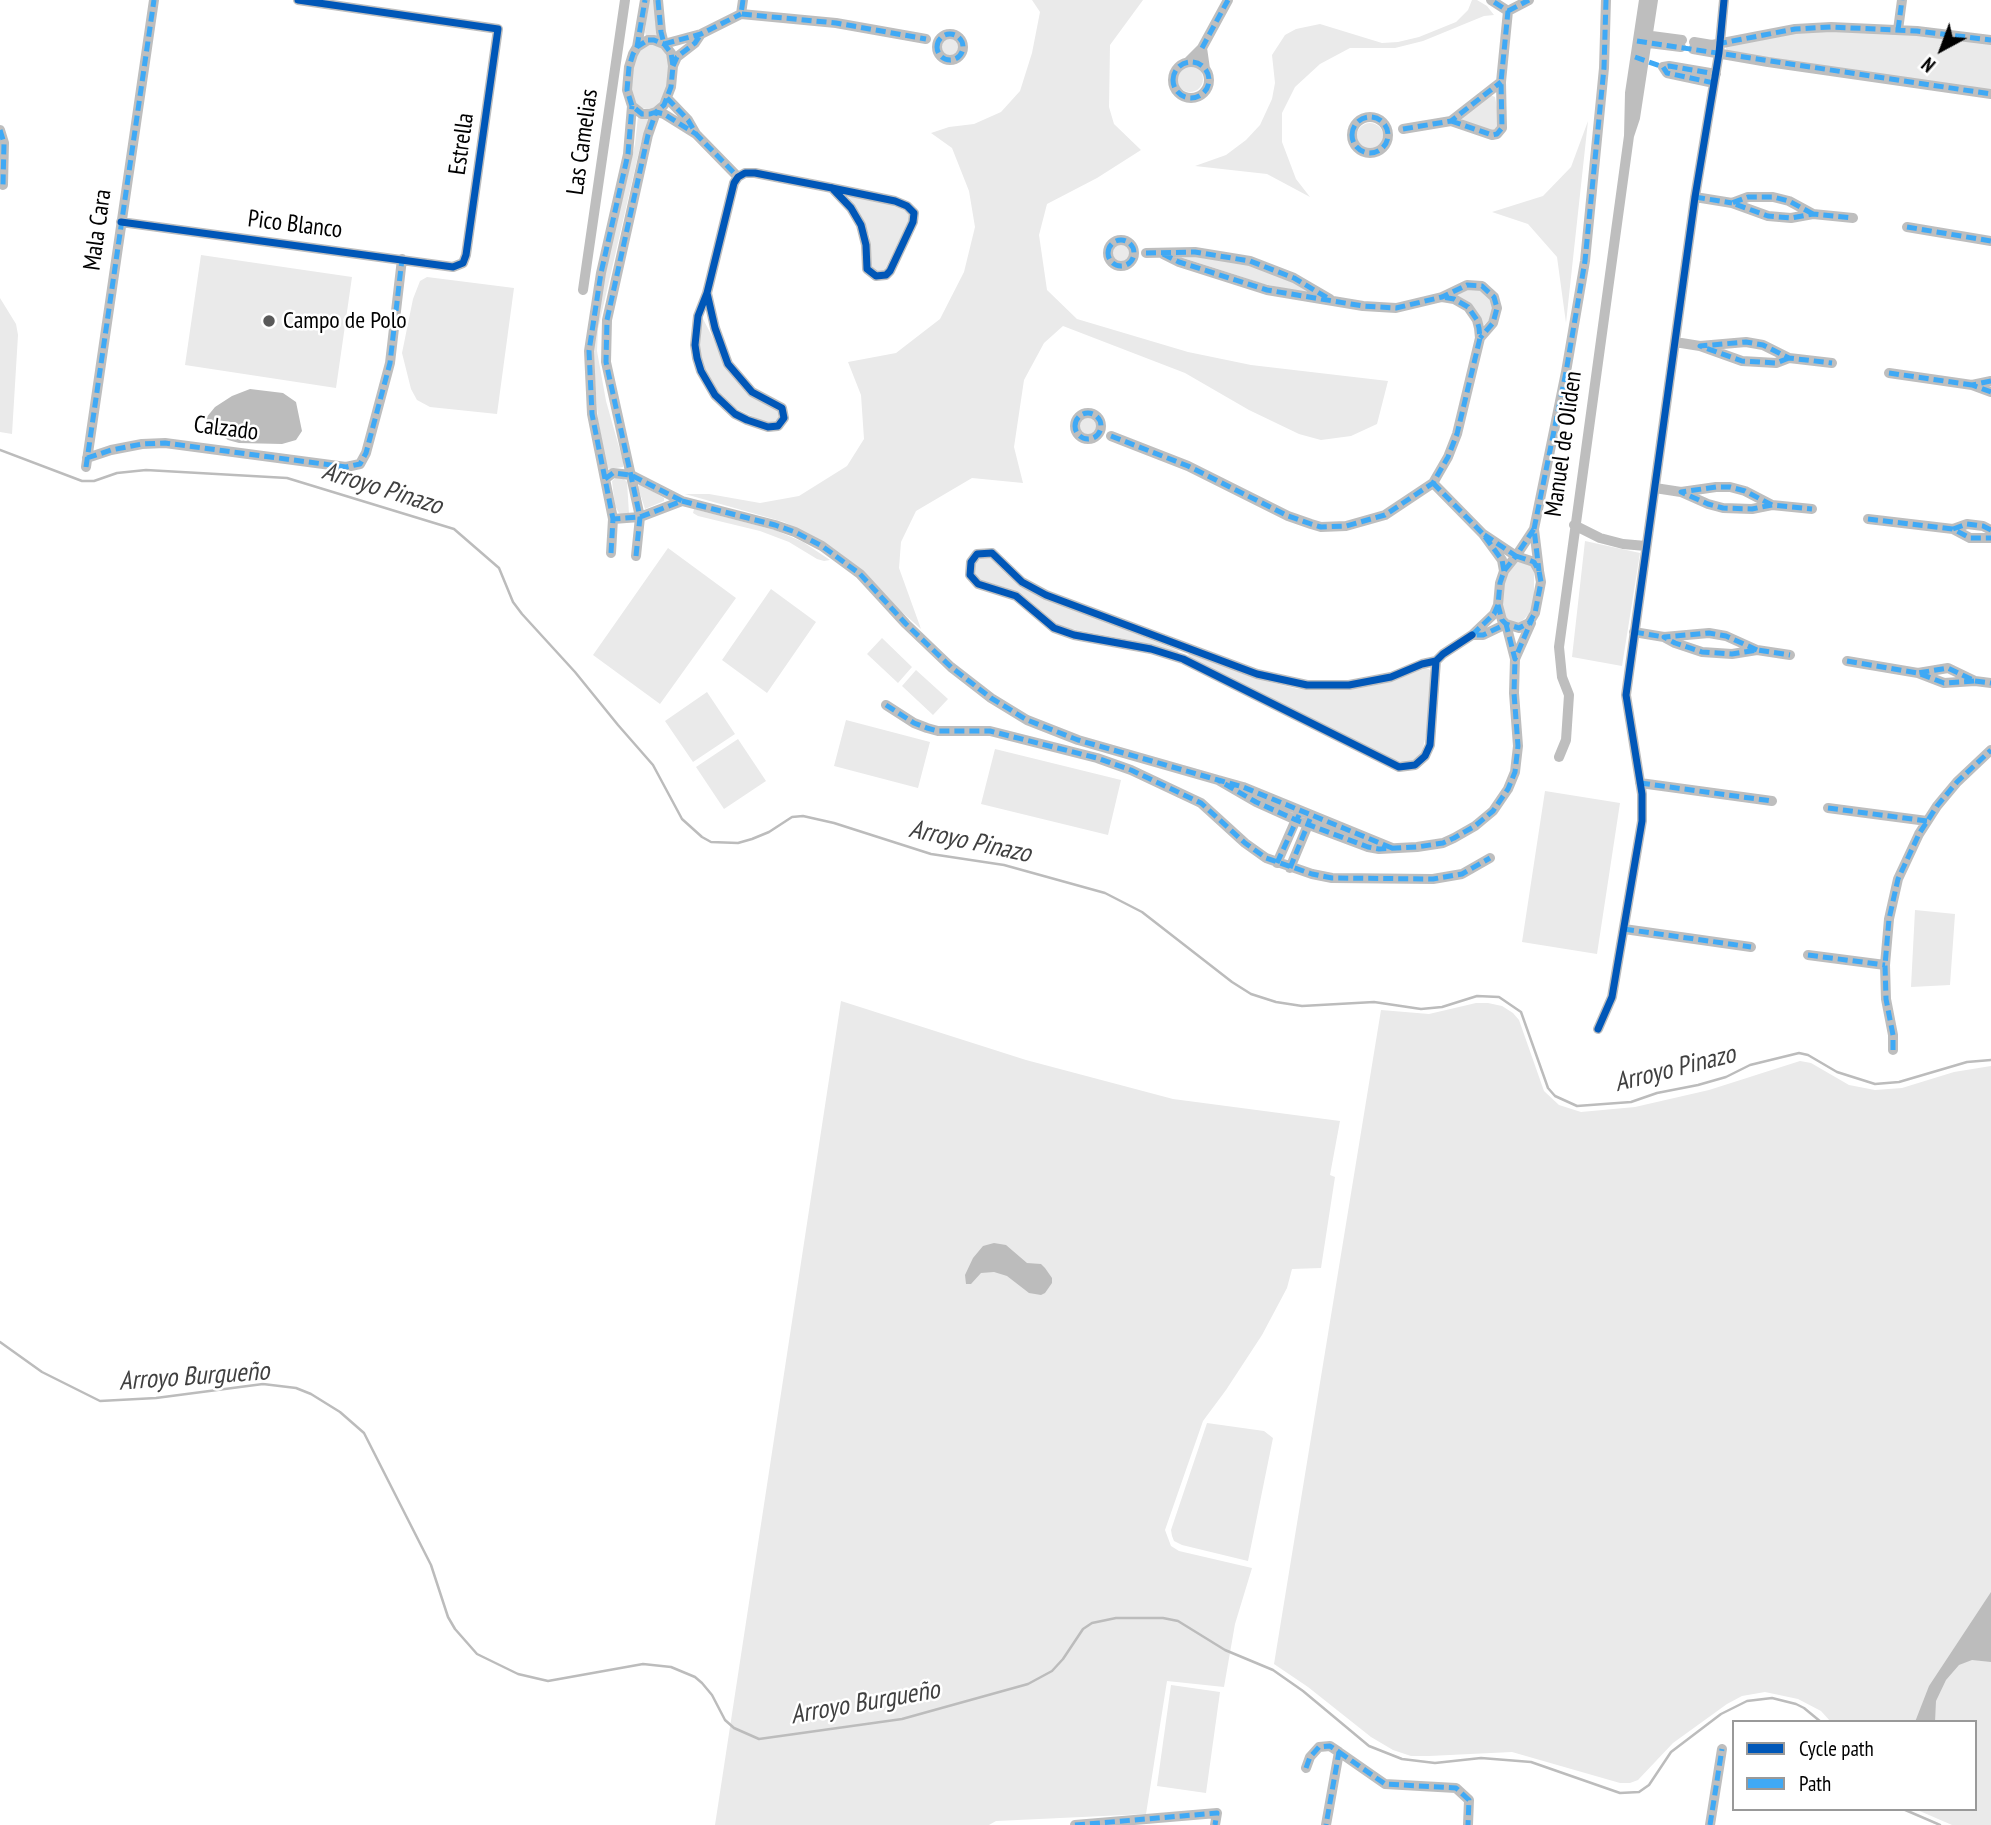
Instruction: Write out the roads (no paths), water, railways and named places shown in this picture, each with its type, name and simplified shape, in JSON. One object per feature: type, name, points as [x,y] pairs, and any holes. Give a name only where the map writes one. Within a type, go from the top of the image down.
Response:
[{"type":"street","name":"Mala Cara","points":[[86,462],[154,0]]},
{"type":"street","name":"Estrella","points":[[298,0],[498,29],[463,263]]},
{"type":"street","name":"Las Camelias","points":[[583,290],[625,0]]},
{"type":"street","points":[[611,553],[613,519],[592,414],[589,351],[601,273],[630,145],[632,106],[627,79],[637,47],[645,0]]},
{"type":"street","points":[[636,556],[640,517],[608,378],[605,340],[611,295],[648,135],[656,112],[664,105],[671,87],[673,66],[671,53],[664,44],[661,32],[658,0]]},
{"type":"street","points":[[741,14],[743,0]]},
{"type":"street","points":[[1202,48],[1209,80],[1204,92],[1187,97],[1177,91],[1173,79],[1177,68],[1202,48],[1228,0]]},
{"type":"street","points":[[1491,0],[1508,12]]},
{"type":"street","points":[[1508,12],[1529,0]]},
{"type":"street","name":"Manuel de Oliden","points":[[1643,39],[1644,0]]},
{"type":"street","name":"Manuel de Oliden","points":[[1559,757],[1566,740],[1569,695],[1562,677],[1559,647],[1574,525],[1629,136],[1628,114],[1653,0]]},
{"type":"street","points":[[1598,1028],[1612,997],[1642,821],[1640,783],[1626,695],[1695,197],[1720,48],[1724,0]]},
{"type":"street","points":[[1898,30],[1902,0]]},
{"type":"street","points":[[605,479],[613,473],[631,475],[682,500],[775,525],[822,546],[860,575],[914,633],[951,667],[991,698],[1027,720],[1078,740],[1243,787],[1298,816],[1368,847],[1431,845],[1454,838],[1485,819],[1502,800],[1513,780],[1517,760],[1514,693],[1516,659],[1541,591],[1534,529],[1586,261],[1607,3]]},
{"type":"street","points":[[1451,121],[1485,134],[1492,135],[1500,131],[1503,122],[1501,82],[1508,12]]},
{"type":"street","points":[[637,47],[648,40],[664,44],[701,34],[741,14],[836,23],[926,39],[950,33],[958,37],[963,44],[962,53],[950,60],[942,57],[926,39]]},
{"type":"street","points":[[1720,48],[1811,27],[1898,30],[1991,40]]},
{"type":"street","points":[[673,66],[677,57],[695,43],[701,34]]},
{"type":"street","points":[[937,50],[941,36]]},
{"type":"street","points":[[1643,39],[1682,44]]},
{"type":"street","points":[[1693,45],[1712,45],[1768,62],[1991,93]]},
{"type":"street","points":[[1640,59],[1662,67],[1667,73],[1715,78]]},
{"type":"street","points":[[1187,62],[1197,63],[1205,69]]},
{"type":"street","points":[[1403,129],[1379,151],[1367,153],[1357,147],[1353,135],[1356,124],[1367,118],[1403,129],[1451,121],[1501,82]]},
{"type":"street","points":[[667,98],[688,120],[696,134]]},
{"type":"street","points":[[632,106],[642,114],[664,114],[696,134],[738,177]]},
{"type":"street","points":[[1383,124],[1388,132],[1387,142]]},
{"type":"street","points":[[0,130],[4,143],[3,185]]},
{"type":"street","points":[[707,293],[717,336],[728,364],[752,392],[782,408],[784,418],[778,426],[757,425],[735,414],[715,395],[701,371],[695,345],[698,316],[707,293],[734,183],[745,173],[832,188],[907,206],[914,212],[911,228],[886,275],[876,276],[867,269],[866,245],[861,225],[851,208],[832,188]]},
{"type":"street","points":[[1695,197],[1732,203],[1768,216],[1791,218],[1813,214],[1853,218]]},
{"type":"street","points":[[1732,203],[1748,197],[1773,197],[1789,201],[1813,214]]},
{"type":"street","name":"Pico Blanco","points":[[121,222],[453,267],[463,263]]},
{"type":"street","points":[[1907,227],[1989,239]]},
{"type":"street","points":[[1146,253],[1125,266],[1116,265],[1108,255],[1109,246],[1116,241],[1125,240],[1146,253],[1195,252],[1250,261],[1294,278],[1334,301]]},
{"type":"street","points":[[1132,246],[1132,260]]},
{"type":"street","points":[[1111,436],[1097,416],[1088,412],[1077,418],[1074,427],[1078,435],[1087,439],[1111,436],[1188,466],[1288,516],[1321,527],[1359,524],[1385,515],[1433,483],[1454,445],[1480,338],[1496,315],[1494,296],[1482,286],[1457,289],[1443,297],[1396,308],[1267,290],[1179,262],[1163,254]]},
{"type":"street","name":"Calzado","points":[[86,462],[132,446],[165,443],[346,467],[360,464],[366,453],[390,363],[402,258]]},
{"type":"street","points":[[1443,297],[1454,299],[1468,307],[1477,320],[1480,338]]},
{"type":"street","points":[[1675,342],[1700,346],[1726,357],[1759,364],[1776,363],[1789,358]]},
{"type":"street","points":[[1700,346],[1746,342],[1763,345],[1789,358],[1832,363]]},
{"type":"street","points":[[1889,373],[1972,385],[1991,392]]},
{"type":"street","points":[[1972,385],[1991,381]]},
{"type":"street","points":[[1095,437],[1101,424]]},
{"type":"street","points":[[1433,483],[1483,534],[1502,560],[1504,570]]},
{"type":"street","points":[[1681,492],[1716,487],[1730,488],[1745,491],[1772,505]]},
{"type":"street","points":[[1655,488],[1681,492],[1723,508],[1752,509],[1772,505],[1812,509]]},
{"type":"street","points":[[613,519],[640,517],[682,500]]},
{"type":"street","points":[[1868,519],[1952,529],[1970,538],[1991,538]]},
{"type":"street","points":[[1952,529],[1967,524],[1991,530]]},
{"type":"street","points":[[1574,525],[1600,538],[1646,546]]},
{"type":"street","points":[[1436,661],[1430,745],[1421,761],[1408,767],[1390,763],[1183,659],[1135,645],[1074,635],[1055,628],[1016,596],[978,584],[970,575],[971,562],[976,554],[992,553],[1031,588],[1257,674],[1307,685],[1328,686],[1371,682],[1391,677],[1436,661],[1472,635],[1494,614],[1504,570],[1534,529]]},
{"type":"street","points":[[1483,534],[1516,556],[1530,560],[1539,570]]},
{"type":"street","points":[[1498,605],[1516,659]]},
{"type":"street","points":[[1472,635],[1483,635],[1506,624],[1519,628],[1532,619]]},
{"type":"street","points":[[1634,632],[1664,636],[1709,633],[1726,636],[1758,650],[1790,655]]},
{"type":"street","points":[[1664,636],[1675,643],[1702,652],[1732,654],[1758,650]]},
{"type":"street","points":[[1183,659],[1188,647]]},
{"type":"street","points":[[1847,661],[1918,673],[1944,683],[1991,683]]},
{"type":"street","points":[[886,705],[914,723],[938,731],[990,730],[1097,758],[1131,770],[1201,803],[1256,852],[1290,868],[1332,878],[1433,879],[1462,874],[1490,858]]},
{"type":"street","points":[[1893,1050],[1886,999],[1885,965],[1889,919],[1898,879],[1909,852],[1927,821],[1956,782],[1991,750]]},
{"type":"street","points":[[1640,783],[1772,802]]},
{"type":"street","points":[[1828,808],[1927,821]]},
{"type":"street","points":[[1277,863],[1298,816]]},
{"type":"street","points":[[1290,868],[1310,821]]},
{"type":"street","points":[[1624,929],[1751,947]]},
{"type":"street","points":[[1808,955],[1885,965]]},
{"type":"street","points":[[1306,1768],[1319,1747],[1330,1746],[1385,1784],[1456,1788],[1469,1800],[1468,1825]]},
{"type":"street","points":[[1710,1825],[1722,1749]]},
{"type":"street","points":[[1326,1825],[1339,1752]]},
{"type":"street","points":[[1074,1825],[1130,1823],[1217,1814],[1215,1825]]},
{"type":"waterway","name":"Arroyo Pinazo","points":[[0,450],[82,481],[146,470],[287,478],[454,529],[499,568],[513,602],[522,614],[653,765],[682,819],[711,842],[738,843],[769,832],[792,817],[803,816],[834,823],[931,854],[1004,865],[1105,893],[1142,912],[1232,982],[1251,994],[1276,1002],[1302,1006],[1374,1002],[1421,1009],[1442,1007],[1477,996],[1499,997],[1521,1012],[1548,1088],[1555,1096],[1577,1106],[1631,1102],[1726,1077],[1750,1065],[1799,1053],[1808,1055],[1837,1072],[1875,1084],[1899,1082],[1967,1062],[1991,1060]]},
{"type":"waterway","name":"Arroyo Burgueño","points":[[0,1342],[42,1372],[100,1401],[156,1398],[263,1384],[296,1388],[311,1394],[340,1412],[364,1433],[431,1565],[448,1617],[477,1654],[518,1674],[548,1681],[643,1664],[671,1667],[695,1677],[712,1695],[725,1720],[734,1728],[759,1739],[902,1719],[1028,1684],[1052,1671],[1083,1629],[1092,1623],[1116,1618],[1163,1618],[1178,1621],[1225,1650],[1273,1670],[1303,1691],[1369,1746],[1402,1759],[1435,1763],[1481,1758],[1531,1762],[1620,1793],[1639,1792],[1649,1785],[1671,1752],[1721,1714],[1747,1701],[1772,1698],[1796,1704],[1819,1720]]},
{"type":"waterway","name":"Arroyo Burgueño","points":[[1908,1811],[1940,1825]]},
{"type":"place","name":"Campo de Polo","points":[[269,321]]}]
